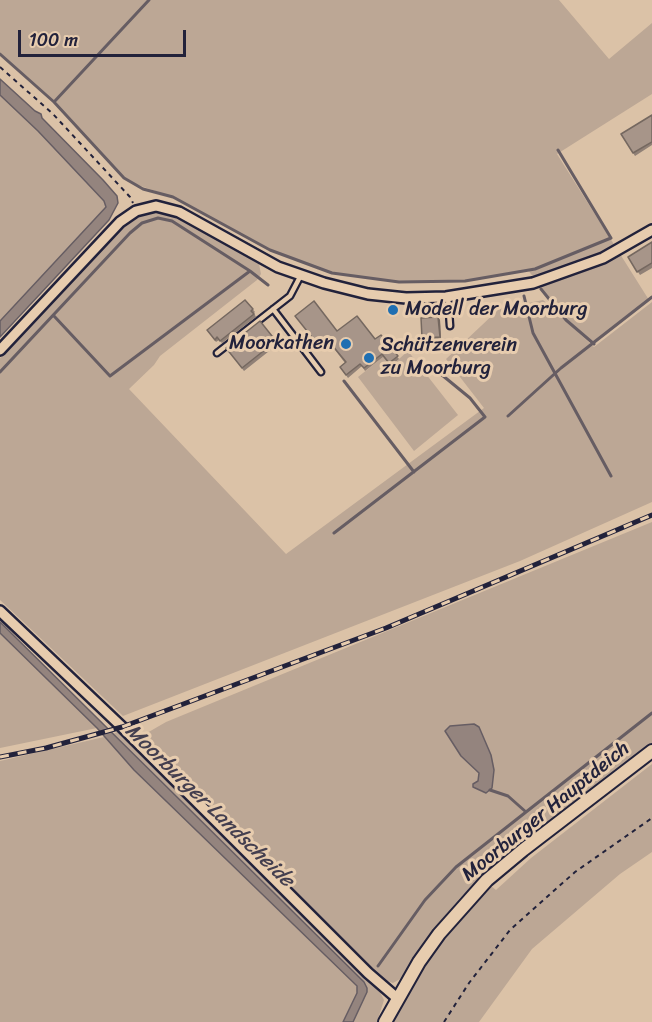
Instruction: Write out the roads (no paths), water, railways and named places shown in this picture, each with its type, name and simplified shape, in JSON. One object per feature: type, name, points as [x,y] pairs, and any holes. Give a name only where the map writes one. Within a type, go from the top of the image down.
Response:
[{"type":"main road","name":"Moorburger Hauptdeich","points":[[385,1022],[397,998],[439,934],[488,880],[523,850],[652,751]]},
{"type":"street","points":[[0,350],[120,222],[136,211],[156,206],[179,212],[278,267],[324,283],[368,294],[406,297],[448,297],[532,283],[603,258],[652,230]]},
{"type":"street","points":[[0,610],[131,735],[368,973],[397,998]]},
{"type":"lane","points":[[217,353],[290,296],[301,275]]},
{"type":"lane","points":[[448,297],[450,326]]},
{"type":"lane","points":[[273,309],[321,372]]},
{"type":"waterway","points":[[0,54],[54,102],[149,0]]},
{"type":"waterway","points":[[54,102],[124,178],[143,189],[173,197],[270,250],[332,273],[399,282],[465,281],[535,269],[611,238],[558,150]]},
{"type":"waterway","points":[[0,372],[142,223],[158,218],[172,221],[250,271],[110,376],[54,316]]},
{"type":"waterway","points":[[250,271],[268,285]]},
{"type":"waterway","points":[[541,289],[566,320],[594,344]]},
{"type":"waterway","points":[[524,296],[533,333],[611,476]]},
{"type":"waterway","points":[[508,416],[561,368],[652,297]]},
{"type":"waterway","points":[[334,533],[485,417],[470,398],[431,366]]},
{"type":"waterway","points":[[344,381],[414,472]]},
{"type":"waterway","points":[[378,966],[425,900],[456,867],[652,713]]},
{"type":"waterway","points":[[490,790],[508,796],[526,812]]},
{"type":"railway","points":[[0,757],[46,748],[122,727],[386,628],[652,515]]},
{"type":"place","name":"Modell der Moorburg","points":[[393,310]]},
{"type":"place","name":"Moorkathen","points":[[346,344]]},
{"type":"place","name":"Schützenverein zu Moorburg","points":[[369,358]]},
{"type":"water label","name":"Moorburger Landscheide","points":[[209,806]]}]
